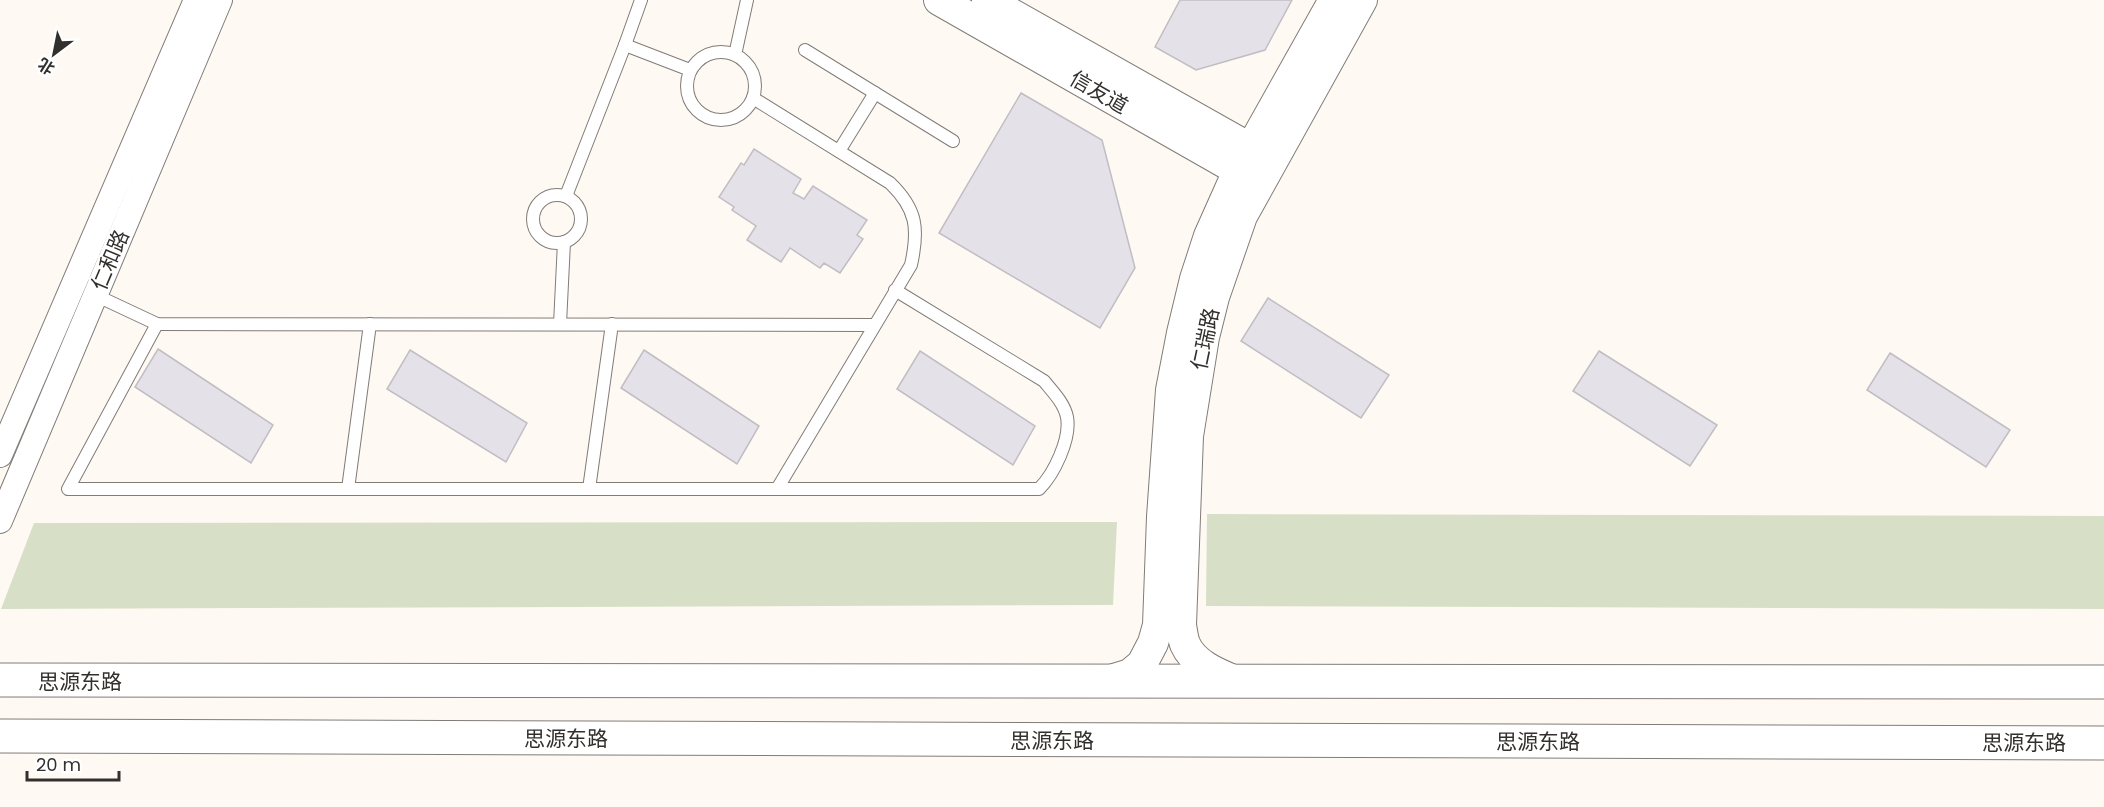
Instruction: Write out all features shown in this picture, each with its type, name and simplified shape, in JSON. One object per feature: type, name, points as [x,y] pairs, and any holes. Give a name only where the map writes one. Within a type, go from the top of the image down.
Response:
[{"type":"main road","name":"思源东路","points":[[0,680],[2104,682]]},
{"type":"main road","name":"思源东路","points":[[0,736],[2104,742]]},
{"type":"street","name":"仁和路","points":[[0,455],[196,0]]},
{"type":"street","name":"仁和路","points":[[0,521],[220,0]]},
{"type":"street","name":"信友道","points":[[939,0],[1184,127]]},
{"type":"street","name":"信友道","points":[[987,0],[1184,127]]},
{"type":"street","name":"仁瑞路","points":[[1291,103],[1334,0]]},
{"type":"street","name":"仁瑞路","points":[[1104,682],[1130,674],[1142,664],[1153,643],[1158,625],[1161,517],[1171,390],[1195,279],[1209,236],[1253,159],[1362,0]]},
{"type":"street","points":[[1184,127],[1209,122],[1249,121],[1291,103]]},
{"type":"street","points":[[1184,127],[1221,147],[1253,159]]},
{"type":"street","name":"仁瑞路","points":[[1241,682],[1221,675],[1195,658],[1185,645],[1181,626],[1188,436],[1204,337],[1214,297],[1242,216],[1253,159]]},
{"type":"lane","points":[[566,196],[641,0]]},
{"type":"lane","points":[[735,55],[747,0]]},
{"type":"lane","points":[[625,45],[690,70]]},
{"type":"lane","points":[[805,50],[954,141]]},
{"type":"lane","points":[[719,51],[735,55],[742,58],[755,76],[756,87],[753,98],[740,115],[730,119],[708,118],[692,104],[687,93],[690,70],[698,60],[708,54],[719,51]]},
{"type":"lane","points":[[839,152],[875,93]]},
{"type":"lane","points":[[753,98],[890,183],[903,195],[912,210],[915,226],[915,247],[910,265],[777,489]]},
{"type":"lane","points":[[549,196],[566,196],[577,205],[581,220],[576,233],[564,242],[542,237],[534,223],[537,207],[549,196]]},
{"type":"lane","points":[[560,324],[564,242]]},
{"type":"lane","points":[[73,285],[157,324],[874,325]]},
{"type":"lane","points":[[157,324],[68,489],[1039,489],[1054,469],[1066,435],[1067,417],[1060,399],[1044,381],[895,290]]},
{"type":"lane","points":[[348,489],[370,324]]},
{"type":"lane","points":[[588,489],[612,324]]},
{"type":"green space","points":[[1207,514],[2104,516],[2104,609],[1206,606]]},
{"type":"green space","points":[[1117,522],[1113,605],[1,609],[34,523]]},
{"type":"building","points":[[1180,0],[1292,0],[1265,50],[1196,70],[1155,47]]},
{"type":"building","points":[[1021,93],[1102,140],[1135,268],[1100,328],[939,233]]},
{"type":"building","points":[[754,149],[801,179],[793,193],[804,199],[813,186],[867,220],[857,235],[863,239],[840,273],[824,263],[820,268],[790,248],[781,262],[747,240],[756,226],[732,210],[734,207],[719,197],[741,163],[744,165]]},
{"type":"building","points":[[1268,298],[1389,375],[1361,418],[1241,341]]},
{"type":"building","points":[[158,349],[273,425],[251,463],[135,387]]},
{"type":"building","points":[[410,350],[527,423],[506,462],[387,389]]},
{"type":"building","points":[[644,350],[759,426],[737,464],[621,388]]},
{"type":"building","points":[[920,351],[1035,426],[1013,465],[897,389]]},
{"type":"building","points":[[1599,351],[1717,425],[1690,466],[1573,391]]},
{"type":"building","points":[[1890,353],[2010,430],[1986,467],[1867,390]]}]
